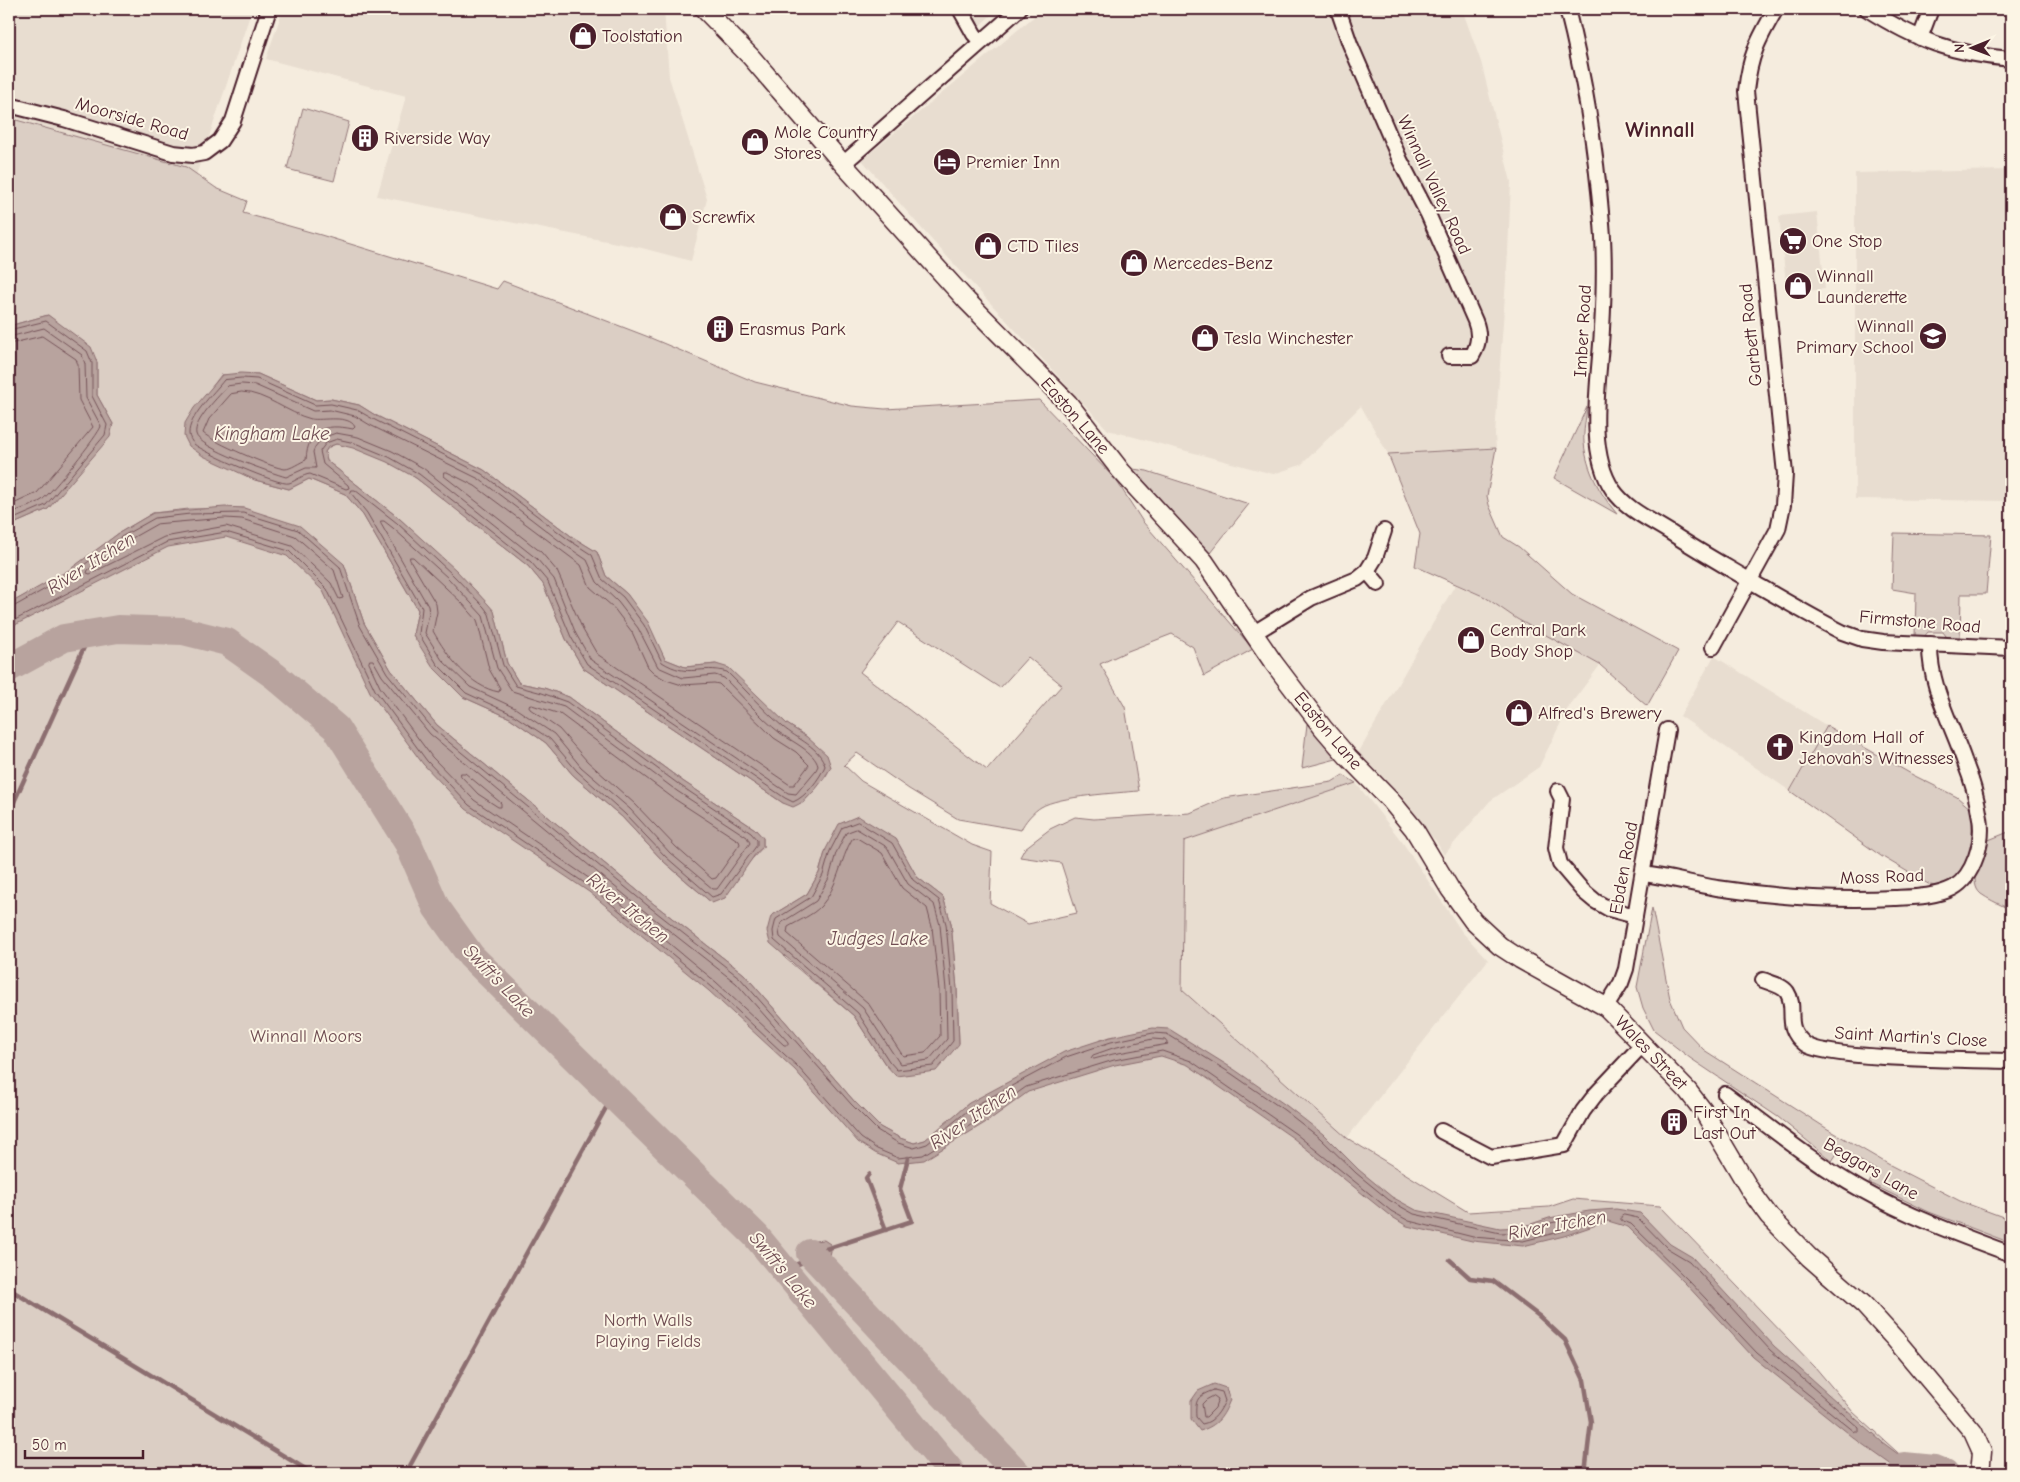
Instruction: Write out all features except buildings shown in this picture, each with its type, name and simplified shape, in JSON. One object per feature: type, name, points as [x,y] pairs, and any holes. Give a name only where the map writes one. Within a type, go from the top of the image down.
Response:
[{"type":"street","name":"Moorside Road","points":[[9,105],[64,119],[173,153],[194,155],[204,153],[220,141],[234,121],[269,9]]},
{"type":"street","name":"Easton Lane","points":[[704,9],[751,57],[843,164],[967,301],[1068,403],[1121,472],[1204,561],[1277,668],[1323,728],[1391,801],[1422,842]]},
{"type":"street","points":[[960,9],[974,34],[981,42]]},
{"type":"street","points":[[843,164],[1019,9]]},
{"type":"street","name":"Winnall Valley Road","points":[[1338,9],[1350,44],[1400,160],[1428,214],[1475,321],[1478,338],[1477,347],[1472,356],[1449,356]]},
{"type":"street","name":"Imber Road","points":[[1567,9],[1578,52],[1592,135],[1602,223],[1605,273],[1596,407],[1596,436],[1601,466],[1613,490],[1633,509],[1692,547],[1750,580]]},
{"type":"street","name":"Garbett Road","points":[[1713,647],[1778,529],[1783,505],[1785,474],[1746,91],[1751,61],[1758,40],[1776,9]]},
{"type":"street","points":[[1867,9],[1942,48],[1972,55],[2011,59]]},
{"type":"street","points":[[1920,38],[1931,9]]},
{"type":"street","points":[[1254,633],[1311,598],[1357,579],[1367,572],[1375,558],[1384,530]]},
{"type":"street","points":[[1367,572],[1378,584]]},
{"type":"street","name":"Firmstone Road","points":[[1750,580],[1842,632],[1862,639],[2011,648]]},
{"type":"street","name":"Moss Road","points":[[1643,874],[1716,888],[1856,899],[1929,896],[1947,890],[1964,880],[1970,871],[1981,836],[1981,820],[1966,764],[1946,714],[1932,671],[1929,660],[1930,644]]},
{"type":"street","name":"Ebden Road","points":[[1606,1007],[1622,983],[1643,874],[1667,730]]},
{"type":"street","points":[[1558,791],[1562,799],[1556,848],[1560,864],[1583,891],[1595,901],[1609,909],[1635,916]]},
{"type":"street","name":"Wales Street","points":[[1422,842],[1450,889],[1473,921],[1487,935],[1526,962],[1606,1007],[1687,1090],[1704,1112],[1750,1190],[1769,1216],[1809,1257],[1864,1305],[1973,1432],[1981,1448],[1984,1472]]},
{"type":"street","name":"Saint Martin's Close","points":[[1763,980],[1776,984],[1786,991],[1790,1004],[1790,1020],[1794,1031],[1806,1045],[1816,1049],[1844,1054],[2011,1061]]},
{"type":"street","points":[[1441,1131],[1491,1157],[1564,1145],[1583,1111],[1596,1094],[1642,1044]]},
{"type":"street","name":"Beggars Lane","points":[[1725,1094],[1836,1175],[1860,1189],[1925,1221],[2011,1254]]},
{"type":"shaded area","points":[[9,9],[252,9],[185,208],[9,154]]},
{"type":"shaded area","points":[[283,9],[664,9],[669,77],[707,199],[691,261],[642,248],[377,196],[406,96],[266,59]]},
{"type":"shaded area","points":[[969,9],[998,9],[978,27]]},
{"type":"shaded area","points":[[1043,9],[1462,9],[1481,62],[1511,182],[1495,435],[1496,448],[1388,454],[1361,406],[1301,465],[1273,474],[1108,430],[930,238],[862,160]]},
{"type":"shaded area","name":"Winnall Primary School","points":[[2011,170],[2011,501],[1855,499],[1855,173]]},
{"type":"shaded area","points":[[1817,212],[1825,289],[1787,293],[1779,216]]},
{"type":"shaded area","points":[[1455,585],[1485,597],[1517,619],[1600,665],[1568,708],[1539,767],[1490,801],[1444,855],[1436,841],[1356,757]]},
{"type":"shaded area","points":[[1714,656],[1827,726],[1790,791],[1680,716]]},
{"type":"shaded area","points":[[1356,783],[1403,843],[1462,932],[1488,960],[1347,1138],[1182,990],[1184,841]]},
{"type":"green space","points":[[303,108],[349,122],[334,181],[287,169]]},
{"type":"green space","points":[[9,118],[186,167],[216,188],[247,201],[243,213],[497,289],[503,281],[646,336],[755,382],[852,406],[885,409],[1039,400],[1116,480],[1143,522],[1253,649],[1204,676],[1193,647],[1172,634],[1100,664],[1125,707],[1139,791],[1088,796],[1049,803],[1032,814],[1021,830],[958,819],[909,789],[857,753],[844,765],[861,781],[972,845],[992,852],[990,903],[1028,924],[1077,913],[1061,863],[1020,857],[1025,848],[1050,829],[1075,817],[1094,819],[1190,813],[1224,798],[1332,782],[1343,775],[1356,783],[1184,841],[1182,990],[1347,1138],[1468,1212],[1549,1207],[1573,1199],[1660,1206],[1815,1367],[1853,1412],[1907,1461],[1905,1473],[9,1473],[9,612],[206,521],[330,571],[361,650],[512,817],[884,1143],[930,1148],[969,1103],[925,1140],[914,1143],[880,1127],[854,1101],[744,974],[650,901],[437,725],[391,670],[364,623],[344,564],[244,508],[189,509],[153,513],[119,533],[70,570],[9,604],[9,526],[48,509],[113,424],[97,395],[97,362],[48,315],[9,326]],"holes":[[[258,374],[316,400],[331,399],[359,405],[484,470],[571,536],[597,552],[606,576],[627,594],[665,659],[685,667],[716,664],[787,724],[807,737],[831,767],[826,776],[803,803],[783,803],[583,668],[566,639],[543,584],[528,566],[445,500],[410,474],[366,452],[337,444],[325,452],[327,461],[400,519],[475,590],[494,612],[507,663],[519,683],[544,688],[569,697],[684,782],[755,829],[763,838],[763,847],[712,903],[663,861],[622,817],[573,775],[546,743],[510,718],[463,697],[413,635],[418,610],[363,515],[345,494],[309,479],[289,489],[255,480],[235,470],[212,387],[221,375]],[[898,622],[1000,688],[1028,657],[1062,685],[987,770],[860,672]],[[896,839],[917,877],[943,897],[951,923],[957,989],[959,1043],[885,1064],[854,1016],[785,958],[771,916],[807,894],[819,873],[826,849]]]},
{"type":"green space","points":[[1587,407],[1584,439],[1588,463],[1599,489],[1617,514],[1554,478]]},
{"type":"green space","points":[[1496,448],[1487,496],[1503,537],[1519,547],[1572,594],[1678,651],[1647,706],[1600,665],[1517,619],[1485,597],[1415,566],[1420,534],[1388,454]]},
{"type":"green space","points":[[1133,469],[1147,471],[1249,504],[1210,553]]},
{"type":"green space","points":[[1894,533],[1991,535],[1986,594],[1961,594],[1960,641],[1949,640],[1943,632],[1928,632],[1922,639],[1915,638],[1916,593],[1892,589]]},
{"type":"green space","points":[[1307,724],[1340,758],[1302,768]]},
{"type":"green space","points":[[1827,726],[1913,775],[1957,797],[1972,810],[1972,833],[1969,854],[1961,873],[1953,880],[1942,887],[1930,885],[1881,856],[1790,791]]},
{"type":"green space","points":[[2011,831],[2011,857],[2005,907],[1981,894],[1975,883],[1975,876],[1986,841]]},
{"type":"green space","points":[[1652,908],[1670,999],[1682,1027],[1704,1050],[1826,1128],[1888,1164],[1960,1201],[2011,1220],[2011,1243],[1929,1212],[1869,1183],[1876,1170],[1840,1149],[1832,1161],[1778,1117],[1690,1058],[1654,1030],[1643,1008],[1637,987]]},
{"type":"water","points":[[48,315],[91,347],[97,362],[97,395],[113,424],[110,437],[48,509],[9,526],[9,326]]},
{"type":"water","name":"Kingham Lake","points":[[258,374],[316,400],[331,399],[359,405],[484,470],[571,536],[597,552],[606,576],[627,594],[648,622],[665,659],[685,667],[716,664],[729,668],[787,724],[807,737],[827,755],[831,767],[815,790],[793,807],[783,803],[583,668],[566,639],[543,584],[528,566],[416,478],[387,462],[353,448],[336,444],[328,447],[325,452],[327,461],[400,519],[456,570],[494,611],[507,663],[519,683],[544,688],[569,697],[684,782],[755,829],[763,838],[763,847],[756,853],[725,898],[712,903],[663,861],[622,817],[573,775],[546,743],[510,718],[463,697],[433,667],[413,635],[418,610],[363,515],[345,494],[309,479],[289,489],[255,480],[203,456],[189,446],[184,436],[185,423],[194,408],[222,375]]},
{"type":"water","points":[[225,507],[244,508],[300,526],[344,564],[364,623],[391,670],[437,725],[650,901],[744,974],[854,1101],[880,1127],[914,1143],[925,1140],[969,1103],[1064,1052],[1110,1037],[1153,1028],[1169,1029],[1235,1070],[1287,1106],[1323,1134],[1359,1170],[1392,1197],[1416,1210],[1500,1228],[1522,1227],[1549,1218],[1589,1211],[1616,1209],[1640,1213],[1670,1244],[1692,1257],[1774,1346],[1882,1442],[1914,1466],[1944,1462],[1939,1473],[1903,1473],[1858,1441],[1753,1357],[1686,1284],[1628,1227],[1608,1221],[1564,1236],[1523,1246],[1472,1241],[1407,1226],[1389,1215],[1293,1138],[1188,1065],[1161,1056],[1115,1065],[1028,1092],[988,1121],[924,1160],[898,1163],[875,1153],[858,1142],[795,1070],[709,991],[589,892],[466,809],[423,764],[370,692],[323,591],[287,556],[226,537],[168,547],[9,628],[9,604],[69,570],[119,533],[153,513]]},
{"type":"water","name":"Judges Lake","points":[[858,816],[896,839],[917,877],[943,897],[951,923],[957,989],[959,1044],[936,1071],[896,1076],[885,1064],[854,1016],[770,943],[767,931],[771,916],[807,894],[819,873],[826,849],[839,824]]},
{"type":"water","points":[[824,1240],[830,1244],[831,1251],[828,1264],[823,1265],[814,1261],[808,1247],[814,1241]]},
{"type":"water","points":[[1214,1384],[1226,1388],[1230,1400],[1219,1420],[1200,1431],[1191,1419],[1191,1401],[1198,1391]]},
{"type":"waterway","name":"Swift's Lake","points":[[9,668],[64,638],[118,629],[183,631],[227,642],[275,676],[336,728],[408,843],[436,907],[471,956],[756,1236],[952,1473]]},
{"type":"waterway","points":[[9,813],[90,634]]},
{"type":"waterway","points":[[406,1473],[613,1095]]},
{"type":"waterway","points":[[826,1249],[912,1221],[900,1189],[908,1158]]},
{"type":"waterway","points":[[869,1174],[866,1178],[886,1230]]},
{"type":"waterway","points":[[810,1253],[1017,1473]]},
{"type":"waterway","points":[[783,1269],[815,1258]]},
{"type":"waterway","points":[[1450,1260],[1470,1278],[1493,1281],[1539,1316],[1565,1340],[1584,1380],[1591,1422],[1585,1473]]},
{"type":"waterway","points":[[9,1289],[312,1473]]},
{"type":"waterway","name":"River Itchen","points":[[1904,1466],[1935,1469],[1945,1473]]},
{"type":"place","name":"Toolstation","points":[[583,36]]},
{"type":"place","name":"Riverside Way","points":[[365,138]]},
{"type":"place","name":"Mole Country Stores","points":[[755,142]]},
{"type":"place","name":"Premier Inn","points":[[947,162]]},
{"type":"place","name":"Screwfix","points":[[673,217]]},
{"type":"place","name":"One Stop","points":[[1793,241]]},
{"type":"place","name":"CTD Tiles","points":[[988,246]]},
{"type":"place","name":"Mercedes-Benz","points":[[1134,263]]},
{"type":"place","name":"Winnall Launderette","points":[[1798,286]]},
{"type":"place","name":"Erasmus Park","points":[[720,329]]},
{"type":"place","name":"Winnall Primary School","points":[[1933,336]]},
{"type":"place","name":"Tesla Winchester","points":[[1205,338]]},
{"type":"place","name":"Central Park Body Shop","points":[[1471,640]]},
{"type":"place","name":"Alfred's Brewery","points":[[1519,713]]},
{"type":"place","name":"Kingdom Hall of Jehovah's Witnesses","points":[[1780,747]]},
{"type":"place","name":"First In Last Out","points":[[1674,1122]]},
{"type":"district","name":"Winnall","points":[[1660,130]]},
{"type":"park label","name":"Winnall Moors","points":[[306,1036]]},
{"type":"park label","name":"North Walls Playing Fields","points":[[648,1330]]}]
